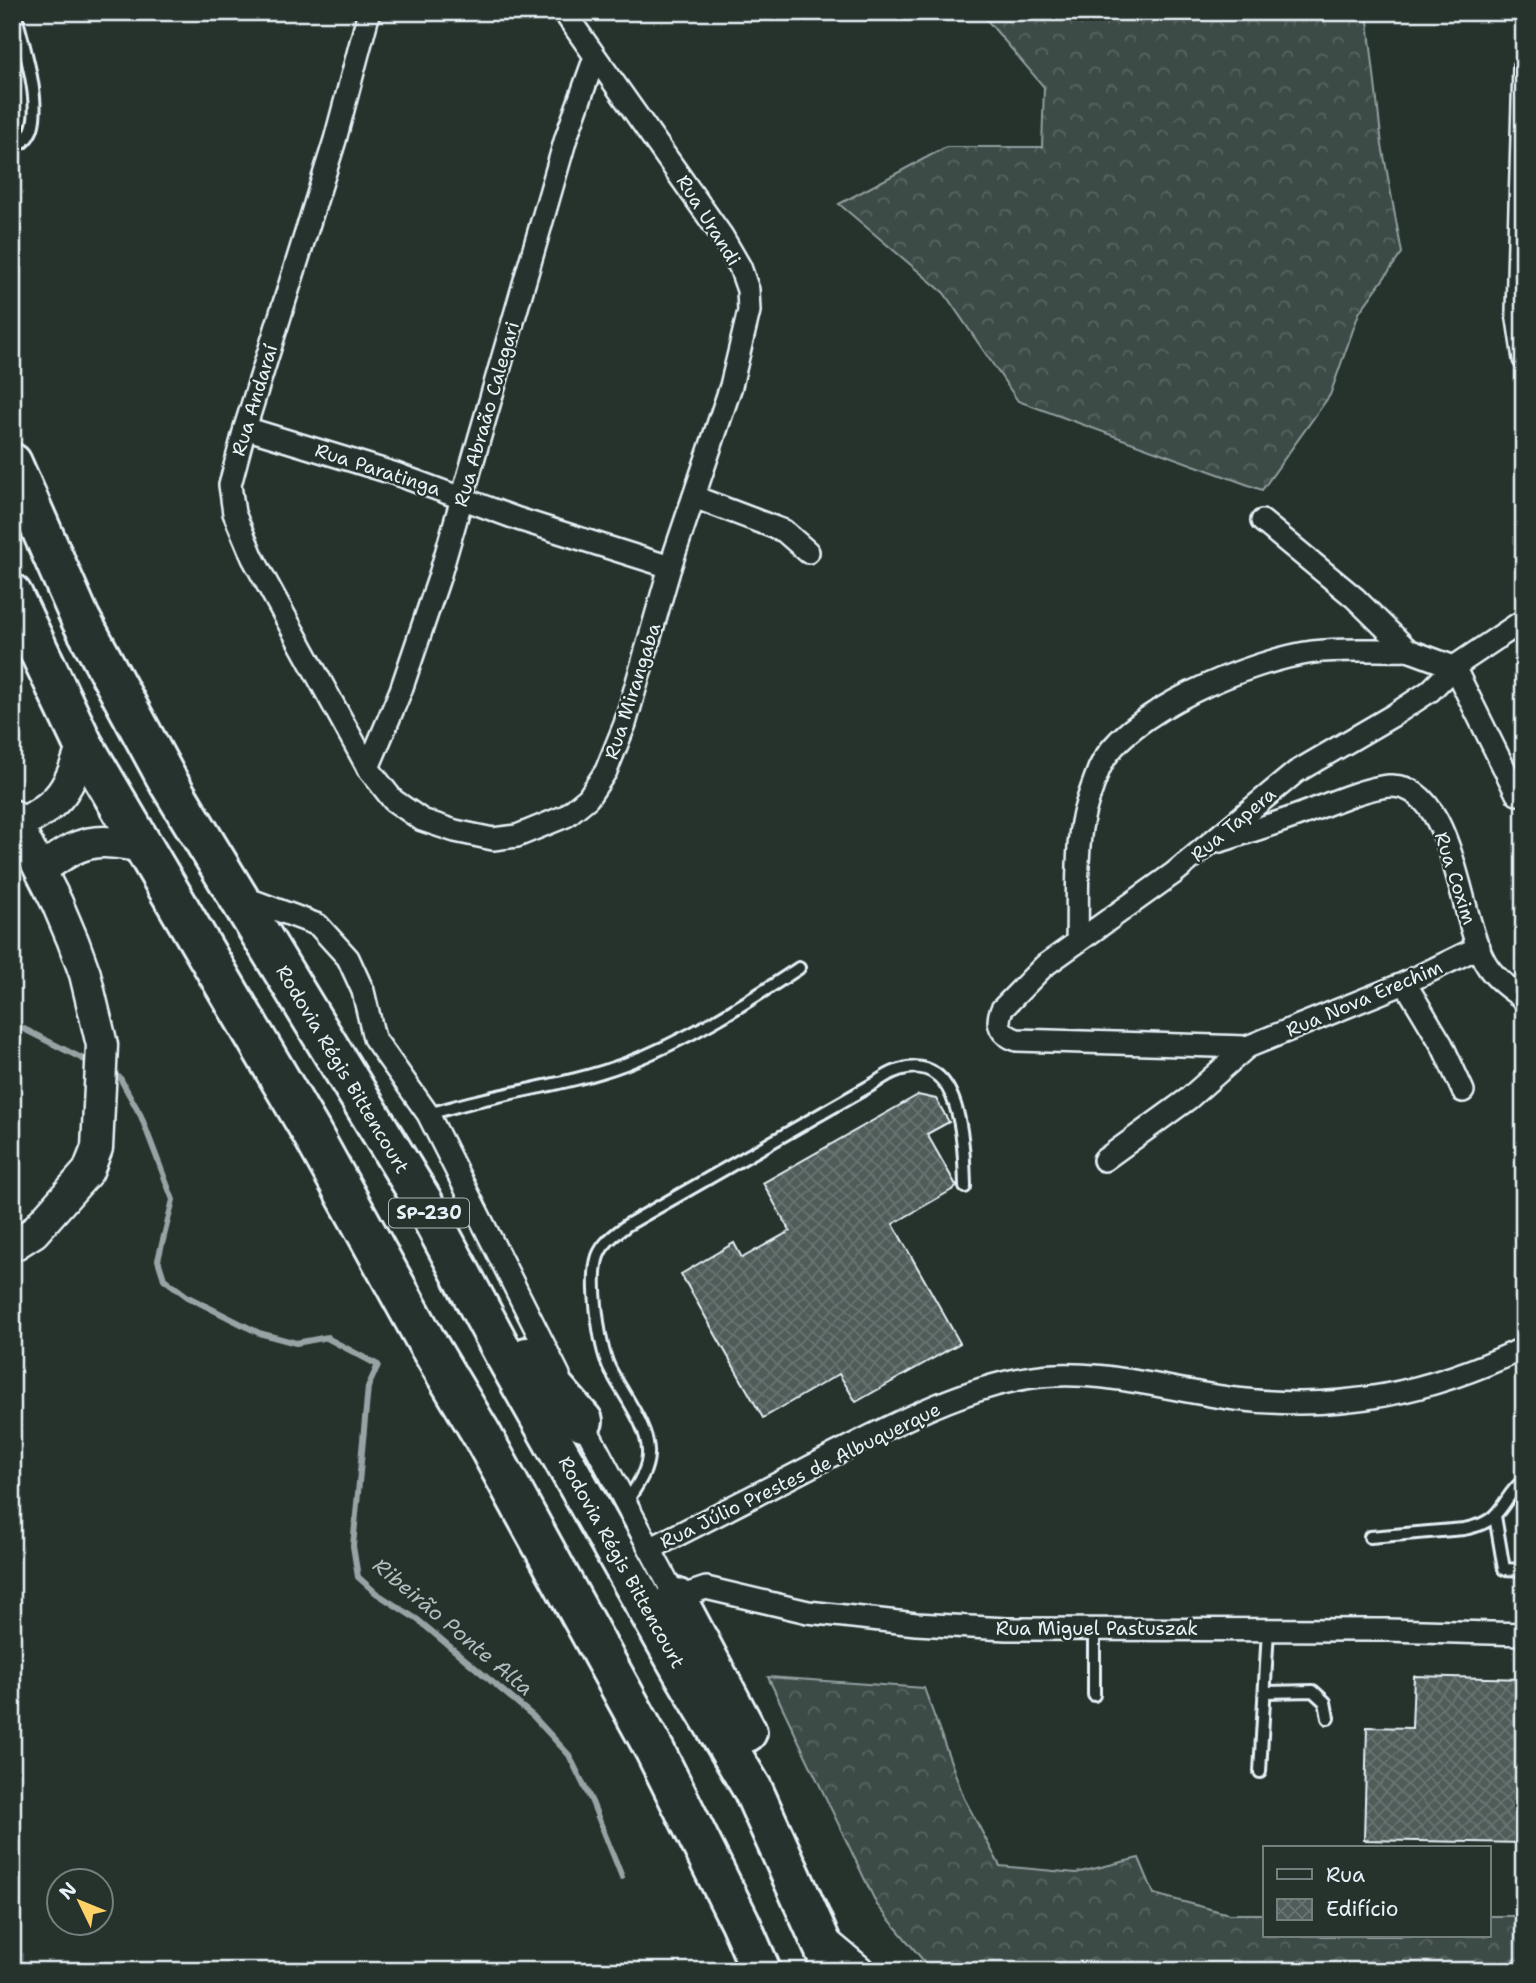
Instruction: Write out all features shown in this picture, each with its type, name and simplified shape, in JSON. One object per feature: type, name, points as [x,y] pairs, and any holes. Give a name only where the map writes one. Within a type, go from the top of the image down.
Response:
[{"type":"highway","name":"Rodovia Régis Bittencourt","points":[[12,463],[80,618],[169,783],[422,1200],[681,1669],[753,1790],[827,1954]]},
{"type":"highway","name":"SP-230","points":[[12,594],[28,636],[83,744],[311,1132],[426,1341],[482,1435],[655,1751],[740,1922],[761,1971]]},
{"type":"highway","points":[[422,1200],[472,1271],[513,1339],[583,1421]]},
{"type":"highway","points":[[676,1598],[760,1757],[753,1790]]},
{"type":"street","name":"Rua Andaraí","points":[[368,768],[253,558],[234,513],[230,485],[244,428],[335,140],[369,12]]},
{"type":"street","name":"Rua Urandi","points":[[564,12],[714,225],[740,267],[748,290],[749,312],[742,344],[694,497]]},
{"type":"street","name":"Rua Abraão Calegari","points":[[368,768],[401,690],[439,579],[566,138],[595,57]]},
{"type":"street","points":[[1524,67],[1517,312],[1524,359]]},
{"type":"street","name":"Rua Paratinga","points":[[244,428],[396,474],[518,519],[670,567]]},
{"type":"street","points":[[694,497],[784,531],[808,552]]},
{"type":"street","name":"Rua Mirangaba","points":[[368,768],[393,800],[422,820],[493,839],[517,836],[566,816],[588,798],[606,771],[625,724],[670,567],[694,497]]},
{"type":"street","points":[[1262,521],[1355,597],[1408,650]]},
{"type":"street","name":"Rua Tapera","points":[[1035,1041],[1009,1038],[998,1024],[998,1018],[1002,1009],[1044,966],[1212,843],[1296,772],[1411,704],[1430,691],[1454,667],[1524,620]]},
{"type":"street","points":[[1077,942],[1080,835],[1100,767],[1121,738],[1145,720],[1215,681],[1262,665],[1312,652],[1408,650],[1454,667],[1517,794]]},
{"type":"street","points":[[12,1247],[34,1232],[88,1171],[97,1148],[102,1045],[99,1024],[85,974],[57,903],[15,820],[39,815],[59,799],[72,779],[83,744]]},
{"type":"street","name":"Rua Coxim","points":[[1212,843],[1362,793],[1387,786],[1406,787],[1418,794],[1432,810],[1451,857],[1479,947],[1488,967],[1524,999]]},
{"type":"street","points":[[41,870],[67,850],[83,843],[111,841],[144,847]]},
{"type":"street","points":[[235,894],[318,925],[348,958],[363,991],[374,1038],[428,1114],[676,1598]]},
{"type":"street","name":"Rua Nova Erechim","points":[[1104,1160],[1188,1099],[1247,1047],[1405,983],[1479,947]]},
{"type":"street","points":[[1405,983],[1442,1045],[1462,1091]]},
{"type":"street","name":"Rua Nova Erechim","points":[[1035,1041],[1247,1047]]},
{"type":"street","name":"Rua Júlio Prestes de Albuquerque","points":[[650,1549],[910,1417],[974,1392],[1026,1378],[1076,1374],[1129,1380],[1235,1399],[1288,1403],[1359,1401],[1413,1390],[1457,1376],[1524,1348]]},
{"type":"street","name":"Rua Miguel Pastuszak","points":[[676,1598],[706,1588],[808,1612],[916,1625],[1007,1629],[1268,1629],[1524,1634]]},
{"type":"street","points":[[827,1954],[840,1958],[859,1971]]},
{"type":"lane","points":[[12,149],[24,143],[32,129],[34,113],[33,81],[15,12]]},
{"type":"lane","points":[[428,1114],[581,1078],[624,1065],[710,1025],[799,968]]},
{"type":"lane","points":[[626,1503],[645,1472],[649,1453],[644,1434],[609,1368],[601,1342],[595,1276],[598,1256],[608,1240],[637,1219],[897,1070],[927,1070],[941,1080],[952,1094],[962,1134],[965,1186]]},
{"type":"lane","points":[[1370,1537],[1476,1526],[1495,1516],[1511,1490],[1524,1480]]},
{"type":"lane","points":[[1495,1516],[1504,1569],[1524,1570]]},
{"type":"lane","points":[[1094,1628],[1094,1695]]},
{"type":"lane","points":[[1260,1772],[1268,1629]]},
{"type":"lane","points":[[1265,1692],[1313,1691],[1325,1702],[1328,1718]]},
{"type":"green space","points":[[980,12],[1367,12],[1382,145],[1402,253],[1359,313],[1330,395],[1262,490],[1018,401],[944,293],[839,204],[946,147],[1042,147],[1044,87]]},
{"type":"green space","points":[[768,1677],[924,1688],[964,1798],[1000,1866],[1076,1873],[1139,1858],[1154,1894],[1229,1914],[1263,1914],[1263,1938],[1490,1938],[1490,1916],[1524,1916],[1524,1971],[932,1971],[877,1905]]},
{"type":"building","points":[[918,1095],[936,1099],[949,1122],[927,1134],[957,1187],[893,1224],[960,1343],[856,1402],[839,1374],[763,1418],[681,1274],[734,1243],[742,1258],[790,1231],[763,1183]]},
{"type":"building","points":[[1414,1676],[1524,1679],[1524,1843],[1364,1840],[1367,1727],[1412,1728]]},
{"type":"waterway","name":"Ribeirão Ponte Alta","points":[[12,1023],[93,1064]]},
{"type":"waterway","name":"Ribeirão Ponte Alta","points":[[109,1072],[120,1078],[141,1116],[173,1200],[158,1260],[164,1279],[188,1297],[259,1333],[296,1343],[328,1337],[378,1365],[368,1387],[353,1546],[358,1577],[376,1593],[418,1620],[533,1716],[569,1755],[592,1802],[622,1877]]}]
